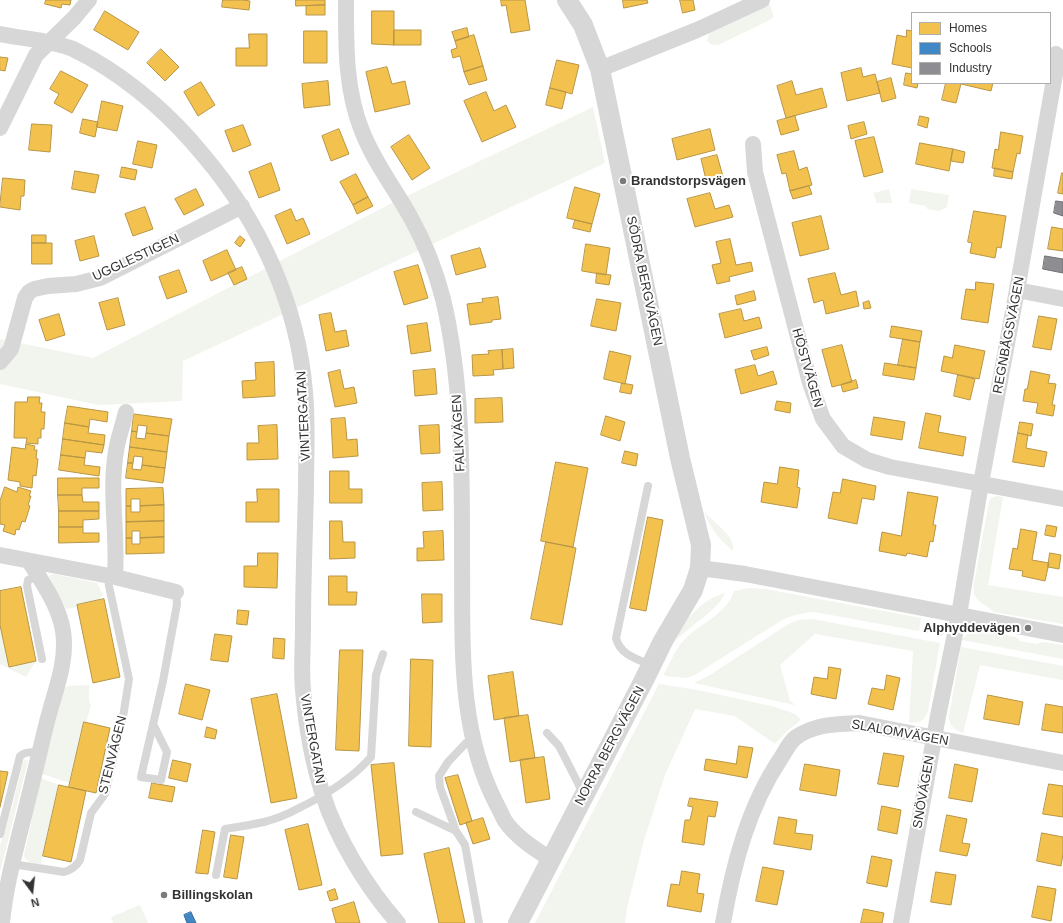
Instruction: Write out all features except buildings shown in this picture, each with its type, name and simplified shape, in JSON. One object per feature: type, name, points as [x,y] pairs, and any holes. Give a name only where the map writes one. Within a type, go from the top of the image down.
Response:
[{"type":"street","points":[[0,128],[36,55],[74,18],[89,0]]},
{"type":"street","name":"FALKVÄGEN","points":[[346,0],[346,55],[352,102],[362,131],[375,159],[412,220],[426,251],[438,280],[449,324],[460,435],[463,666],[468,717],[477,756],[488,789],[506,822],[525,843],[550,859]]},
{"type":"street","name":"SÖDRA BERGVÄGEN","points":[[568,0],[583,25],[600,69],[680,458],[701,545],[700,568]]},
{"type":"street","points":[[600,69],[697,30],[762,0]]},
{"type":"street","name":"VINTERGATAN","points":[[0,34],[48,42],[73,49],[102,65],[157,106],[187,135],[223,178],[242,206],[272,263],[290,316],[299,351],[305,392],[307,446],[303,688],[314,765],[323,796],[339,834],[360,871],[384,906],[398,923]]},
{"type":"street","name":"REGNBÅGSVÄGEN","points":[[959,615],[981,483],[1055,74],[1056,54]]},
{"type":"street","name":"HÖSTVÄGEN","points":[[753,144],[755,172],[810,383],[823,419],[843,446],[867,460],[890,467],[1063,499]]},
{"type":"street","name":"UGGLESTIGEN","points":[[0,362],[11,349],[25,298],[29,292],[34,289],[48,286],[76,284],[100,278],[242,206]]},
{"type":"street","points":[[1017,290],[1063,299]]},
{"type":"street","points":[[111,576],[116,555],[114,475],[116,450],[126,412]]},
{"type":"street","points":[[0,555],[111,576],[176,592]]},
{"type":"street","points":[[2,923],[3,906],[12,864],[61,671],[64,650],[63,631],[60,616],[28,561]]},
{"type":"street","points":[[700,568],[745,574],[1063,635]]},
{"type":"street","name":"NORRA BERGVÄGEN","points":[[518,923],[663,642],[693,590],[700,568]]},
{"type":"street","name":"SNÖVÄGEN","points":[[901,923],[952,641],[959,615]]},
{"type":"street","name":"SLALOMVÄGEN","points":[[723,923],[728,893],[738,852],[752,813],[773,769],[794,739],[811,730],[832,724],[859,723],[1063,764]]},
{"type":"lane","points":[[648,486],[616,638],[618,646],[624,652],[652,665]]},
{"type":"lane","points":[[38,576],[28,580],[27,586],[42,659]]},
{"type":"lane","name":"STENVÄGEN","points":[[12,864],[64,872],[76,866],[80,860],[91,813],[103,799],[105,794],[123,717],[129,679],[108,586],[111,576]]},
{"type":"lane","points":[[153,724],[167,752],[161,780],[141,777],[153,724],[163,681],[177,604],[176,592]]},
{"type":"lane","points":[[216,875],[225,829],[265,822],[285,815],[323,796],[347,780],[364,766],[371,757],[376,676],[383,654]]},
{"type":"lane","points":[[547,733],[559,746],[584,795]]},
{"type":"lane","points":[[473,738],[466,742],[446,764],[439,776],[440,787],[456,831],[465,846],[479,923]]},
{"type":"lane","points":[[0,834],[20,756],[31,752],[39,754]]},
{"type":"lane","points":[[416,812],[456,831]]},
{"type":"shaded area","points":[[769,3],[773,13],[773,17],[770,20],[718,45],[712,45],[707,41],[709,33]]},
{"type":"shaded area","points":[[593,107],[605,163],[183,361],[182,401],[99,405],[0,384],[0,339],[93,358],[390,204]]},
{"type":"shaded area","points":[[889,189],[892,203],[877,203],[873,193]]},
{"type":"shaded area","points":[[911,189],[949,195],[947,207],[939,211],[927,209],[926,206],[909,203]]},
{"type":"shaded area","points":[[997,496],[1003,497],[988,585],[1063,597],[1063,624],[993,612],[976,598],[974,594],[974,583],[989,502],[991,498]]},
{"type":"shaded area","points":[[704,512],[728,535],[733,546],[733,551],[716,533]]},
{"type":"shaded area","points":[[54,574],[97,583],[103,595],[100,600],[66,609],[49,577],[50,575]]},
{"type":"shaded area","points":[[749,588],[765,589],[921,618],[919,631],[814,612],[802,614],[782,620],[693,676],[687,678],[665,676],[664,674],[671,659],[683,641],[714,617],[726,605],[734,591]]},
{"type":"shaded area","points":[[725,593],[717,605],[676,640],[689,617],[695,611],[709,600]]},
{"type":"shaded area","points":[[812,619],[940,643],[928,711],[923,719],[916,723],[909,722],[913,651],[815,634],[780,665],[790,701],[795,705],[694,683],[710,675],[787,625],[798,620]]},
{"type":"shaded area","points":[[927,620],[938,626],[943,636],[927,633],[925,629]]},
{"type":"shaded area","points":[[0,625],[9,667],[36,661],[26,677],[0,664]]},
{"type":"shaded area","points":[[979,630],[988,630],[1018,638],[1020,641],[1037,644],[1042,642],[1063,645],[1063,659],[962,640],[967,634]]},
{"type":"shaded area","points":[[961,647],[1063,666],[1063,680],[980,665],[963,733],[953,727],[950,723],[949,717]]},
{"type":"shaded area","points":[[659,684],[698,690],[775,707],[795,714],[801,720],[788,730],[775,744],[735,716],[695,709],[665,775],[644,840],[627,908],[625,923],[535,923]]},
{"type":"shaded area","points":[[89,685],[91,705],[86,723],[84,723],[70,783],[42,774],[64,689],[67,686]]},
{"type":"shaded area","points":[[25,759],[28,761],[0,872],[0,845]]},
{"type":"shaded area","points":[[41,778],[59,785],[41,864],[26,860],[24,855]]},
{"type":"shaded area","points":[[140,905],[148,923],[113,923],[111,917]]},
{"type":"place","name":"Brandstorpsvägen","points":[[623,181]]},
{"type":"place","name":"Alphyddevägen","points":[[1028,628]]},
{"type":"place","name":"Billingskolan","points":[[164,895]]}]
